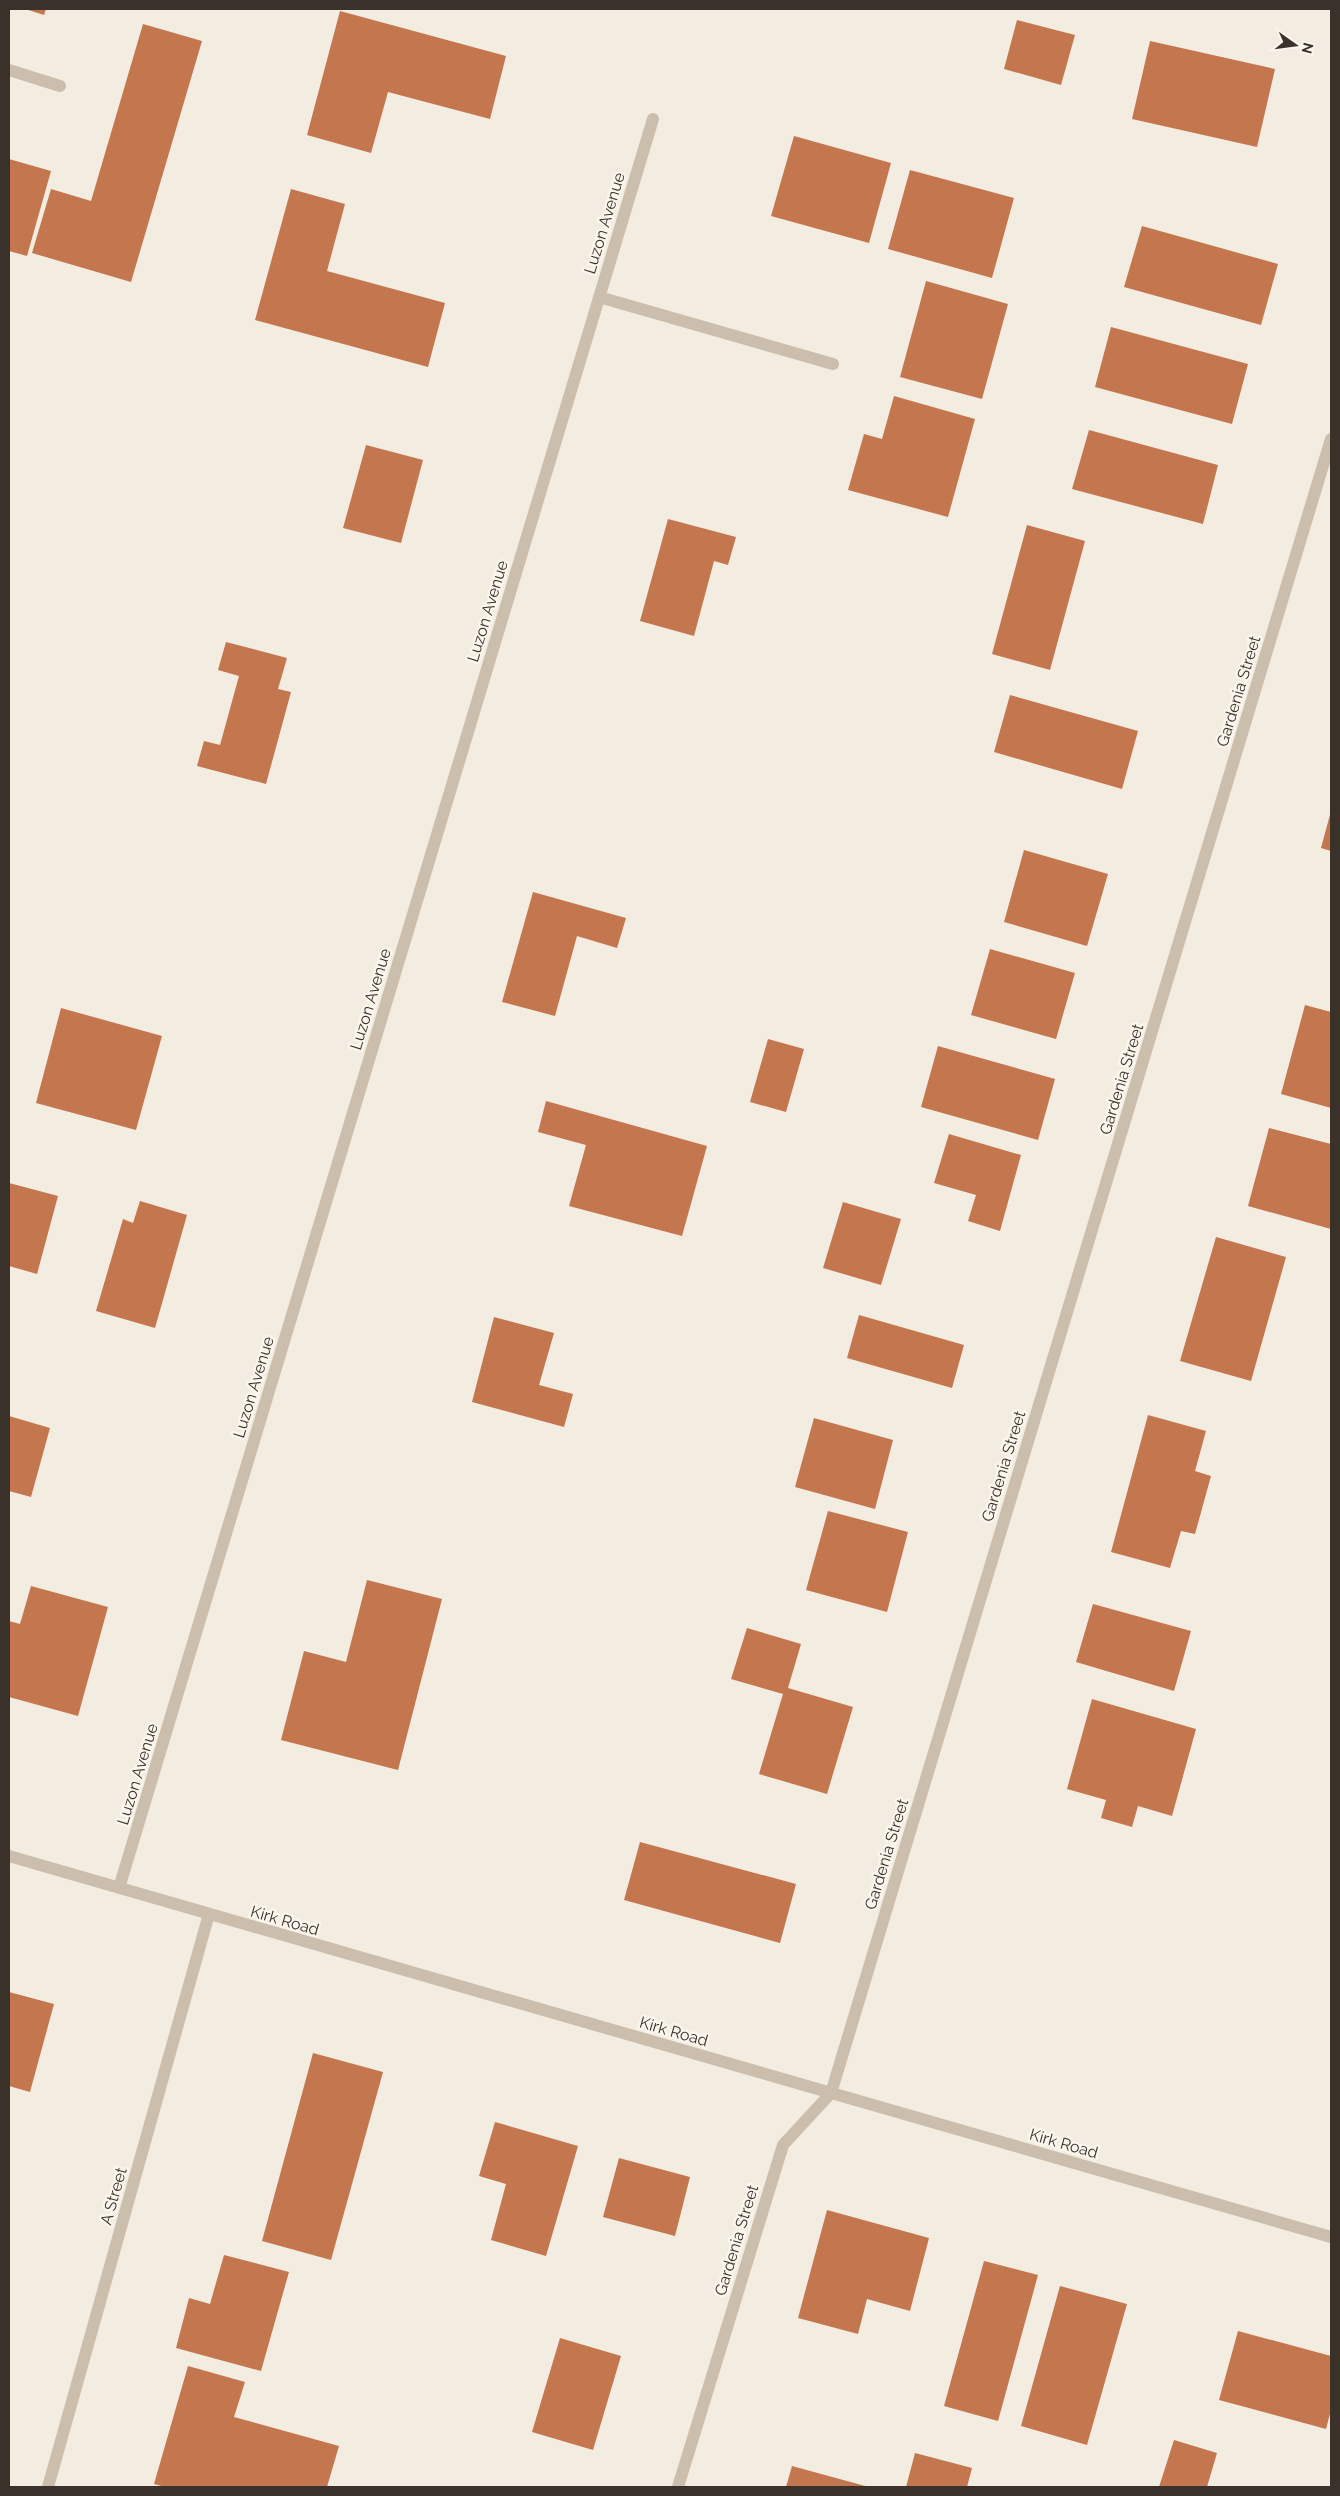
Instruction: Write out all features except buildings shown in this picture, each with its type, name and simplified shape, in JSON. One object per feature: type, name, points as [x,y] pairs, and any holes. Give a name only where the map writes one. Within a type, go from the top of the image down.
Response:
[{"type":"street","points":[[9,70],[60,86]]},
{"type":"street","name":"Luzon Avenue","points":[[119,1888],[653,119]]},
{"type":"street","points":[[599,297],[833,364]]},
{"type":"street","name":"Gardenia Street","points":[[678,2487],[783,2145],[831,2093],[1331,439]]},
{"type":"street","name":"Kirk Road","points":[[9,1856],[1331,2238]]},
{"type":"street","name":"A Street","points":[[48,2487],[209,1914]]}]
